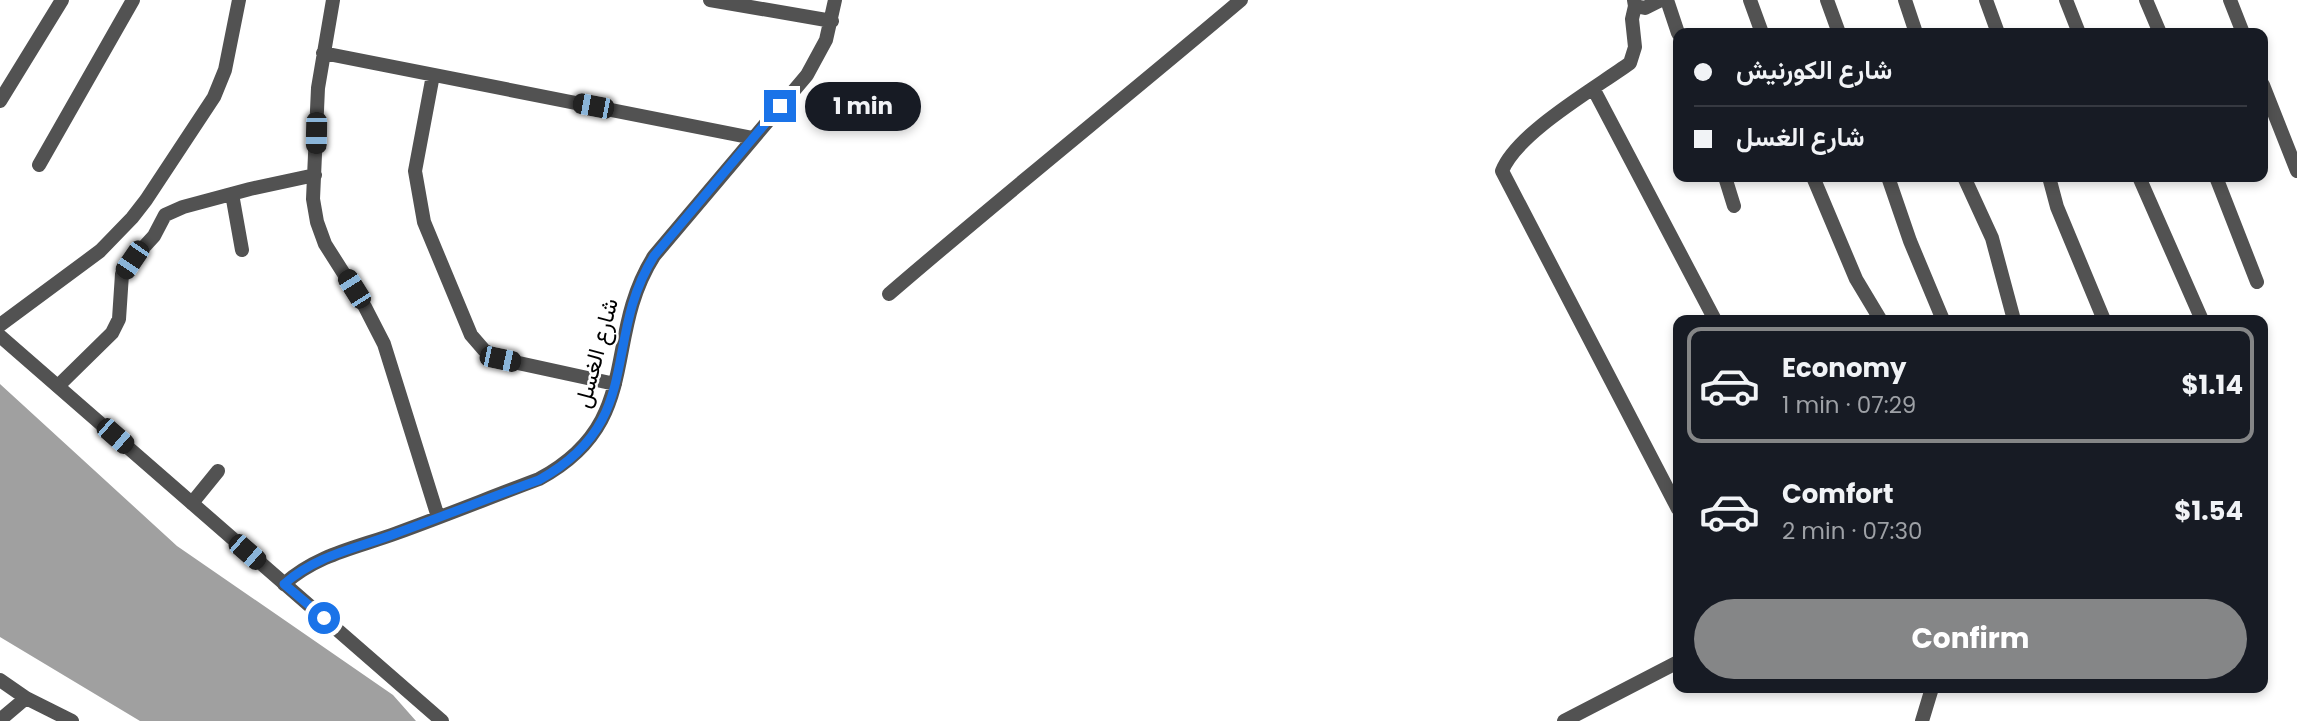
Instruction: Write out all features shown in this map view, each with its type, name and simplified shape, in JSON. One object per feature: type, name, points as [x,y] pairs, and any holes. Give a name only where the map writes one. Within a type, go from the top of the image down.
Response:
[{"type":"street","points":[[0,101],[62,0]]},
{"type":"street","points":[[39,166],[133,0]]},
{"type":"street","points":[[0,326],[100,251],[139,209],[214,97],[225,70],[239,0]]},
{"type":"street","points":[[333,0],[318,88],[313,199],[317,222],[325,244],[365,307],[384,344],[438,517]]},
{"type":"street","points":[[710,0],[832,21]]},
{"type":"street","name":"شارع الغسل","points":[[284,584],[317,560],[539,480],[580,451],[597,431],[608,409],[634,299],[646,269],[654,256],[807,75],[822,49],[832,21],[835,0]]},
{"type":"street","points":[[889,294],[1241,0]]},
{"type":"street","points":[[1661,0],[1645,8],[1635,3],[1632,19],[1635,47],[1630,63],[1526,137],[1507,158],[1502,172],[1673,499]]},
{"type":"street","points":[[1667,0],[1676,28]]},
{"type":"street","points":[[1750,0],[1760,28]]},
{"type":"street","points":[[1827,0],[1837,28]]},
{"type":"street","points":[[1905,0],[1914,28]]},
{"type":"street","points":[[1986,0],[1996,28]]},
{"type":"street","points":[[2066,0],[2077,28]]},
{"type":"street","points":[[2147,0],[2158,28]]},
{"type":"street","points":[[2230,0],[2241,28]]},
{"type":"street","points":[[323,53],[753,138]]},
{"type":"street","points":[[433,75],[415,171],[424,222],[471,335],[484,350],[500,359],[615,384]]},
{"type":"street","points":[[1594,90],[1711,315]]},
{"type":"street","points":[[2268,98],[2297,171]]},
{"type":"street","points":[[58,386],[112,333],[119,319],[122,274],[154,236],[165,215],[183,207],[315,175]]},
{"type":"street","points":[[1727,182],[1734,206]]},
{"type":"street","points":[[1815,182],[1856,279],[1878,315]]},
{"type":"street","points":[[1890,182],[1910,241],[1941,315]]},
{"type":"street","points":[[1966,182],[1992,238],[2013,315]]},
{"type":"street","points":[[2050,182],[2057,207],[2102,315]]},
{"type":"street","points":[[2141,182],[2200,315]]},
{"type":"street","points":[[2218,182],[2257,282]]},
{"type":"street","points":[[232,194],[242,250]]},
{"type":"street","points":[[0,336],[442,721]]},
{"type":"street","points":[[192,503],[218,471]]},
{"type":"street","points":[[1564,721],[1673,665]]},
{"type":"street","points":[[0,680],[26,698],[72,721]]},
{"type":"street","points":[[1922,721],[1930,693]]},
{"type":"street","points":[[0,720],[26,698]]},
{"type":"shaded area","points":[[0,384],[177,546],[393,695],[416,721],[140,721],[0,637]]},
{"type":"route","points":[[324,618],[284,584],[317,560],[396,534],[539,480],[580,451],[597,431],[608,409],[638,284],[646,269],[780,106]]}]
